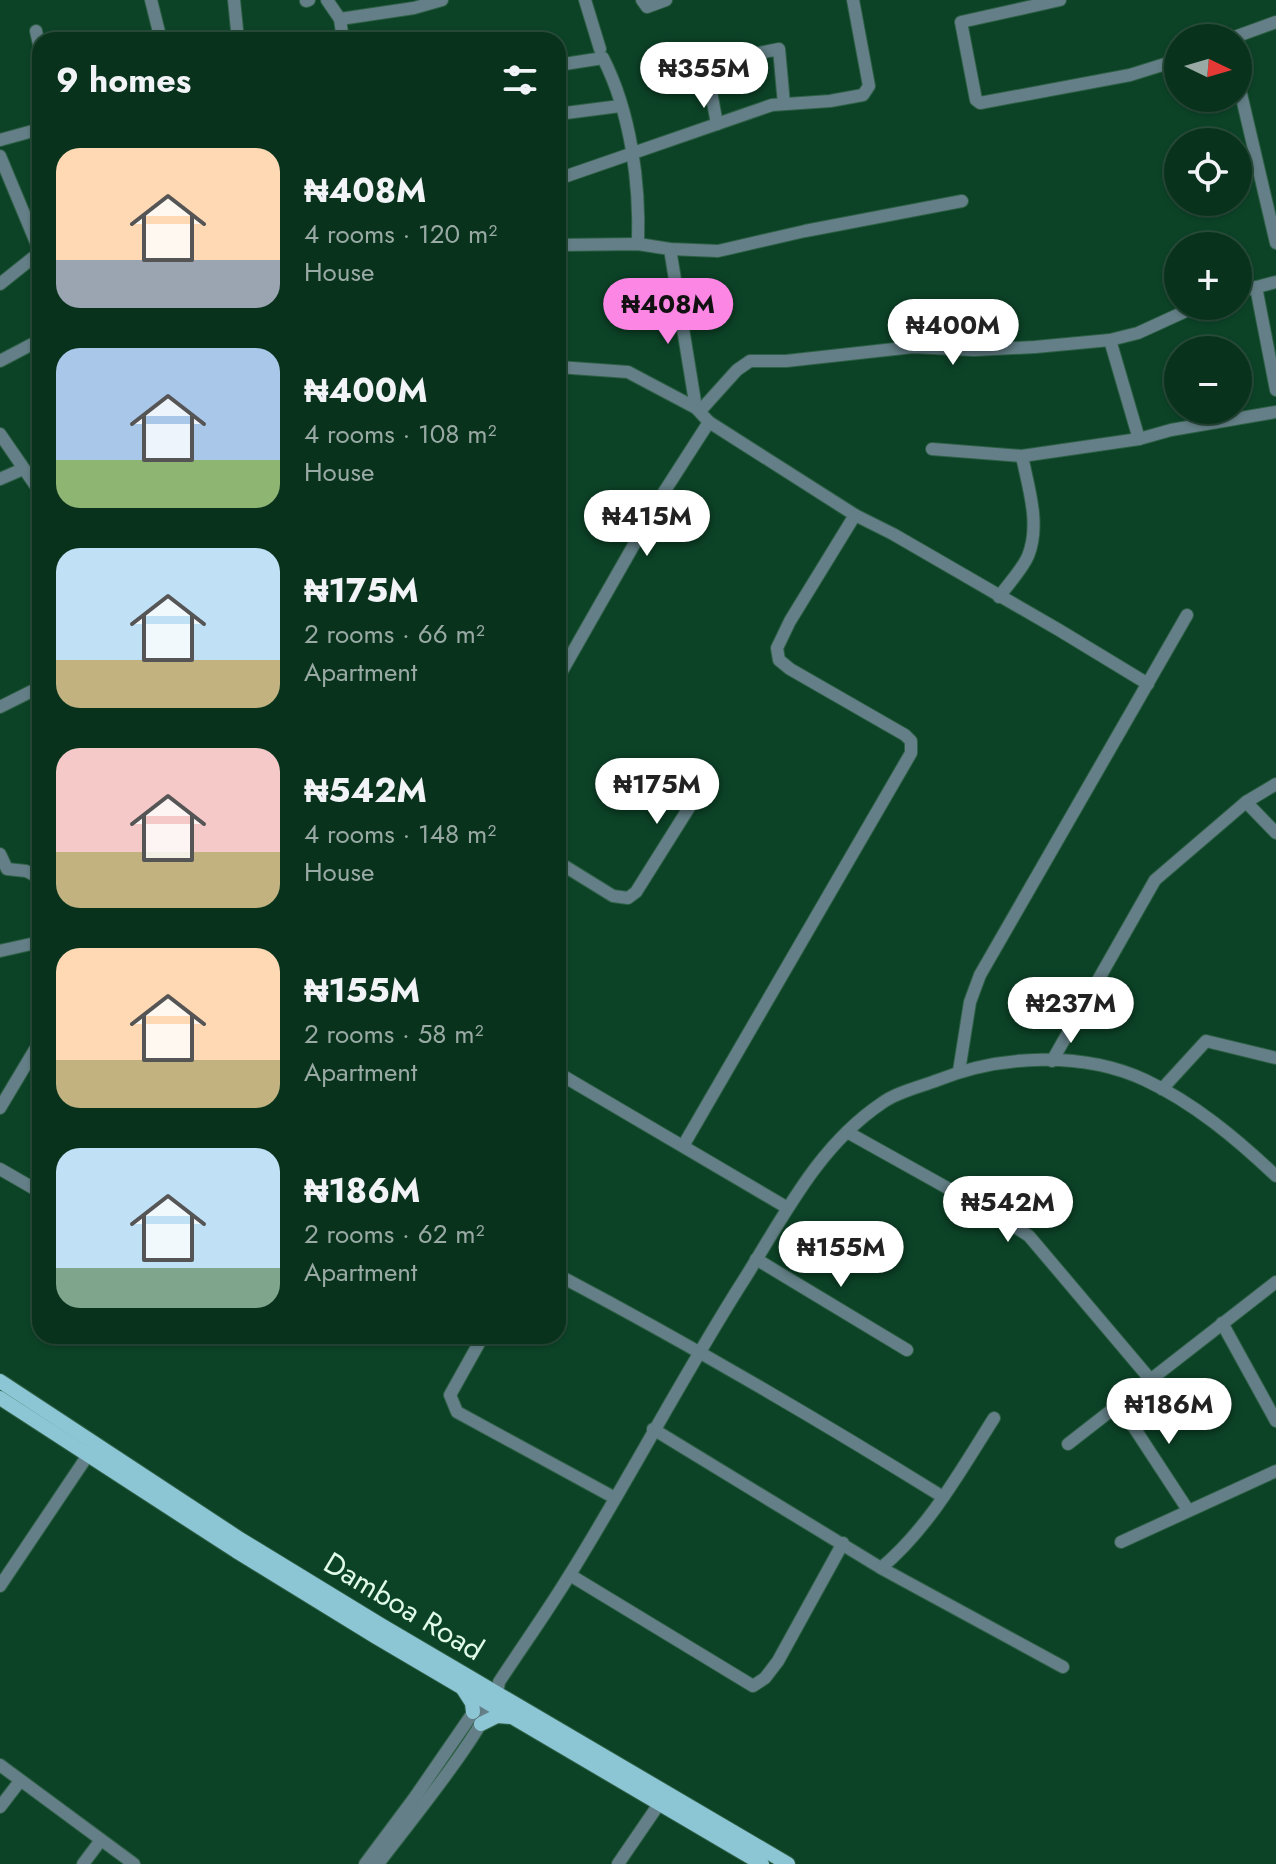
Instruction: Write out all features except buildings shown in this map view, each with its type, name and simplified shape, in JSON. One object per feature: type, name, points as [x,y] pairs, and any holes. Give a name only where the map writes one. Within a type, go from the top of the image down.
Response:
[{"type":"main road","name":"Damboa Road","points":[[0,1381],[236,1551],[457,1683],[492,1693],[514,1718],[762,1864]]},
{"type":"main road","name":"Damboa Road","points":[[0,1398],[92,1449],[492,1693],[788,1864]]},
{"type":"main road","points":[[457,1683],[468,1693],[477,1718],[514,1718]]},
{"type":"street","points":[[151,0],[159,32]]},
{"type":"street","points":[[234,0],[237,32]]},
{"type":"street","points":[[327,0],[340,19],[342,32]]},
{"type":"street","points":[[340,19],[414,8],[442,0]]},
{"type":"street","points":[[585,0],[600,49]]},
{"type":"street","points":[[642,0],[647,7],[666,0]]},
{"type":"street","points":[[566,176],[772,105],[863,95],[869,89],[853,0]]},
{"type":"street","points":[[1060,0],[961,22],[976,100],[980,103],[1130,75],[1164,64]]},
{"type":"street","points":[[1252,31],[1276,22]]},
{"type":"street","points":[[717,124],[707,70],[749,55],[779,49],[784,104]]},
{"type":"street","points":[[566,64],[603,58],[611,74],[632,155],[638,244]]},
{"type":"street","points":[[566,113],[620,106]]},
{"type":"street","points":[[1245,112],[1276,243]]},
{"type":"street","points":[[0,140],[32,131]]},
{"type":"street","points":[[0,156],[32,233]]},
{"type":"street","points":[[566,245],[638,244],[718,251],[962,201]]},
{"type":"street","points":[[670,249],[698,409]]},
{"type":"street","points":[[0,284],[32,258]]},
{"type":"street","points":[[1252,288],[1276,282]]},
{"type":"street","points":[[1256,287],[1276,390]]},
{"type":"street","points":[[698,409],[750,361],[786,361],[913,347],[974,350],[1110,340],[1138,333],[1166,320]]},
{"type":"street","points":[[1110,340],[1139,439]]},
{"type":"street","points":[[0,361],[32,344]]},
{"type":"street","points":[[566,368],[628,372],[698,409],[709,422],[855,515],[893,534],[1148,684]]},
{"type":"street","points":[[932,449],[1022,456],[1139,439],[1171,430],[1276,412]]},
{"type":"street","points":[[566,664],[664,492],[709,422]]},
{"type":"street","points":[[0,434],[32,481]]},
{"type":"street","points":[[999,597],[1028,557],[1033,536],[1032,506],[1022,456]]},
{"type":"street","points":[[0,479],[23,469]]},
{"type":"street","points":[[683,1146],[911,753],[911,741],[905,735],[779,660],[777,648],[790,621],[855,515]]},
{"type":"street","points":[[959,1071],[970,1002],[980,975],[1187,615]]},
{"type":"street","points":[[0,707],[32,691]]},
{"type":"street","points":[[566,869],[613,896],[628,898],[636,892],[707,779]]},
{"type":"street","points":[[1052,1061],[1155,880],[1246,802],[1276,784]]},
{"type":"street","points":[[1246,802],[1276,833]]},
{"type":"street","points":[[0,854],[7,869],[32,874]]},
{"type":"street","points":[[0,951],[32,944]]},
{"type":"street","points":[[1162,1089],[1206,1041],[1276,1058]]},
{"type":"street","points":[[0,1108],[32,1054]]},
{"type":"street","points":[[378,1864],[570,1575],[699,1350],[786,1207],[833,1145],[883,1102],[959,1071],[988,1065],[1052,1061],[1110,1068],[1162,1089],[1218,1125],[1276,1176]]},
{"type":"street","points":[[566,1078],[786,1207]]},
{"type":"street","points":[[847,1132],[1029,1236],[1150,1379]]},
{"type":"street","points":[[0,1169],[32,1187]]},
{"type":"street","points":[[756,1259],[907,1350]]},
{"type":"street","points":[[566,1279],[699,1350],[943,1497]]},
{"type":"street","points":[[1068,1444],[1276,1282]]},
{"type":"street","points":[[1222,1323],[1276,1421]]},
{"type":"street","points":[[479,1344],[450,1395],[457,1412],[615,1498]]},
{"type":"street","points":[[1118,1403],[1188,1510]]},
{"type":"street","points":[[881,1568],[899,1553],[943,1497],[994,1418]]},
{"type":"street","points":[[653,1429],[881,1568],[1063,1667]]},
{"type":"street","points":[[0,1586],[92,1449]]},
{"type":"street","points":[[1121,1542],[1276,1471]]},
{"type":"street","points":[[570,1575],[753,1686],[765,1678],[778,1661],[843,1543]]},
{"type":"street","points":[[365,1864],[477,1718]]},
{"type":"street","points":[[0,1765],[134,1864]]},
{"type":"street","points":[[0,1807],[20,1781]]},
{"type":"street","points":[[618,1864],[659,1804]]},
{"type":"street","points":[[83,1864],[101,1840]]}]
